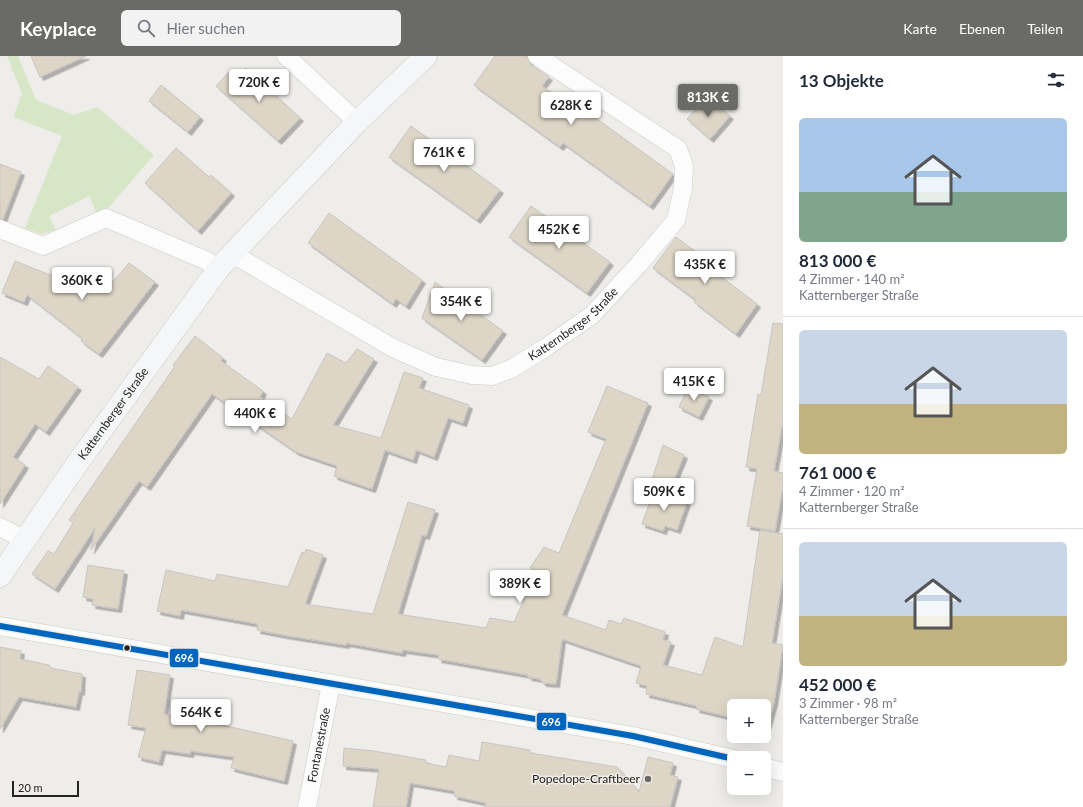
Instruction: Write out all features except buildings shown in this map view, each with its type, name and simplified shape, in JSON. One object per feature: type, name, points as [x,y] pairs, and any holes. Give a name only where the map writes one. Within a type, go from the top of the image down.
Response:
[{"type":"street","points":[[286,56],[357,122]]},
{"type":"street","name":"Katternberger Straße","points":[[0,576],[24,539],[118,406],[225,260],[357,122],[426,56]]},
{"type":"street","name":"Katternberger Straße","points":[[225,260],[393,348],[436,367],[472,375],[492,376],[511,369],[545,348],[592,315],[639,264],[676,220],[683,188],[684,166],[678,150],[537,56]]},
{"type":"street","points":[[0,229],[43,246],[106,218],[204,260],[225,260]]},
{"type":"street","points":[[0,527],[24,539]]},
{"type":"street","points":[[0,626],[633,736],[727,757]]},
{"type":"street","name":"Fontanestraße","points":[[307,807],[331,684]]},
{"type":"street","points":[[771,769],[783,772]]},
{"type":"green space","points":[[7,56],[18,56],[36,100],[74,115],[97,107],[154,155],[108,208],[97,214],[89,196],[49,216],[56,230],[41,234],[25,228],[62,136],[13,117],[22,94]]},
{"type":"transit line","name":"696","points":[[0,626],[633,736],[727,757]]},
{"type":"place","name":"Popedope-Craftbeer","points":[[648,779]]}]
